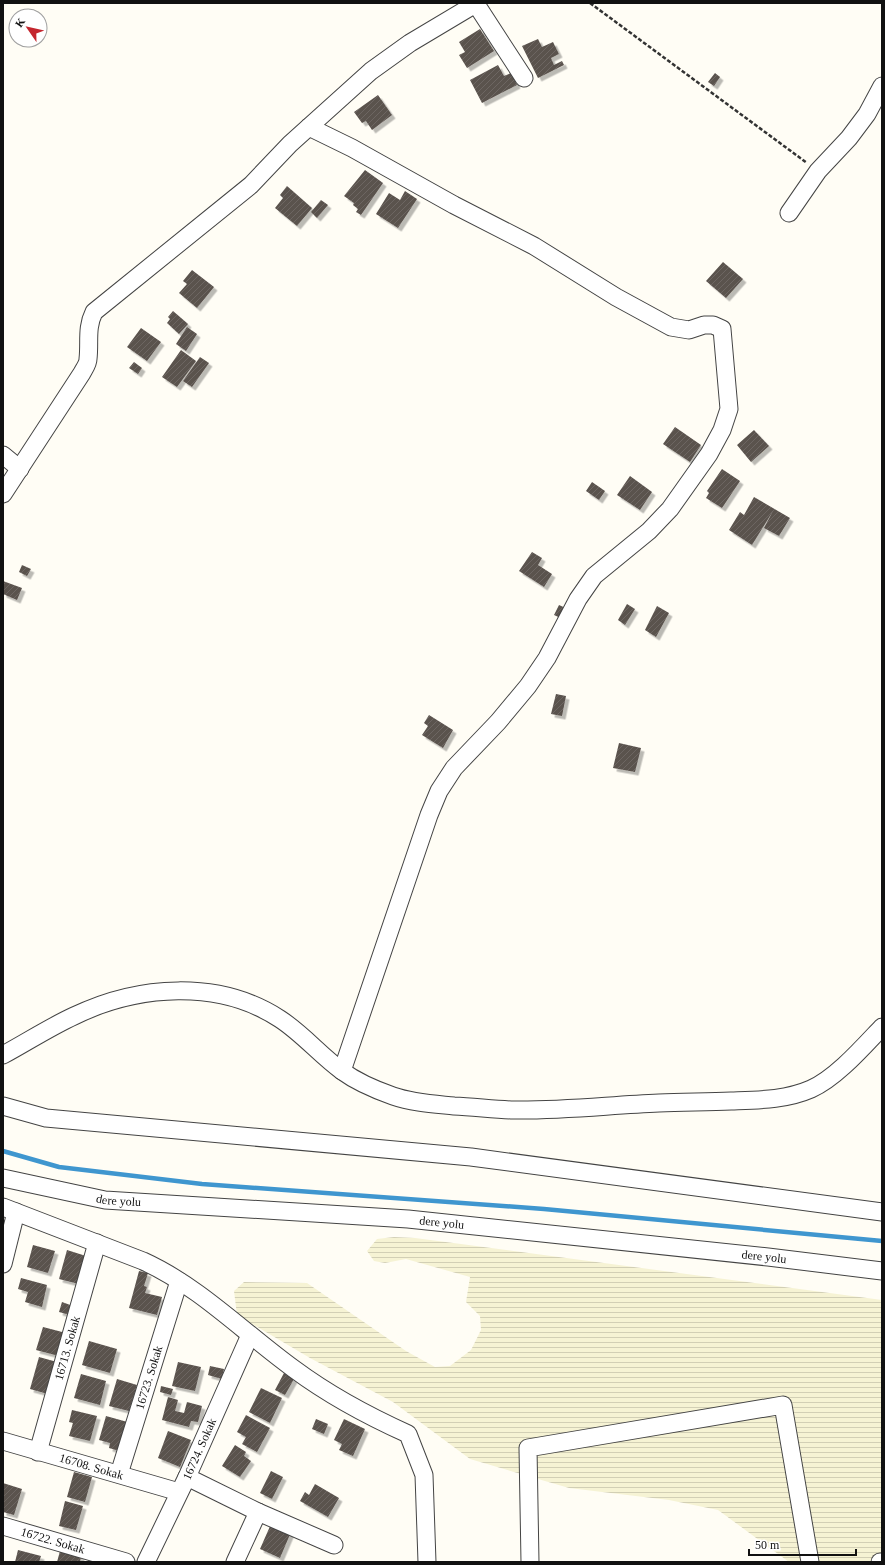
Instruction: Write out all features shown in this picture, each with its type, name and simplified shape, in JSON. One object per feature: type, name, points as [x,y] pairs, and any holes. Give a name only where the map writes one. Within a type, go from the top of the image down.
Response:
[{"type":"street","points":[[3,494],[82,373],[88,360],[88,336],[90,321],[94,312],[251,185],[290,144],[371,71],[410,43],[477,3],[524,78]]},
{"type":"street","points":[[789,213],[818,171],[849,138],[867,114],[882,86]]},
{"type":"street","points":[[309,127],[352,148],[454,205],[534,246],[616,297],[671,327],[689,330],[704,325],[713,325],[722,329],[729,409],[722,430],[709,454],[670,509],[649,530],[594,576],[578,599],[547,658],[528,686],[498,722],[454,768],[439,791],[429,815],[342,1071]]},
{"type":"street","points":[[3,455],[20,469]]},
{"type":"street","points":[[3,1055],[76,1015],[111,1001],[152,993],[180,990],[210,993],[234,998],[257,1006],[298,1032],[342,1071],[372,1087],[413,1102],[511,1110],[550,1109],[778,1098],[812,1089],[829,1078],[848,1062],[882,1027]]},
{"type":"street","points":[[3,1106],[46,1118],[471,1157],[882,1212]]},
{"type":"street","name":"dere yolu","points":[[3,1178],[105,1200],[408,1219],[760,1256],[882,1271]]},
{"type":"street","points":[[3,1264],[10,1210],[143,1261],[164,1270],[226,1314],[295,1370],[324,1389],[373,1418],[408,1434],[424,1475],[427,1562]]},
{"type":"street","name":"16713. Sokak","points":[[38,1452],[97,1243]]},
{"type":"street","name":"16723. Sokak","points":[[119,1474],[179,1281]]},
{"type":"street","name":"16724. Sokak","points":[[146,1562],[187,1477],[250,1334]]},
{"type":"street","points":[[530,1562],[528,1448],[783,1405],[810,1562]]},
{"type":"street","name":"16708. Sokak","points":[[3,1442],[179,1492]]},
{"type":"street","points":[[187,1477],[258,1512],[334,1545]]},
{"type":"street","points":[[235,1562],[258,1512]]},
{"type":"street","name":"16722. Sokak","points":[[3,1526],[126,1562]]},
{"type":"path","points":[[590,3],[818,171]]},
{"type":"shaded area","points":[[394,1237],[415,1238],[882,1300],[882,1562],[789,1562],[718,1510],[669,1500],[569,1488],[470,1459],[393,1402],[310,1358],[237,1315],[234,1291],[244,1282],[307,1283],[406,1351],[435,1367],[450,1366],[471,1350],[481,1330],[480,1316],[466,1302],[470,1277],[406,1259],[385,1263],[374,1261],[367,1251],[377,1239]]},
{"type":"building","points":[[480,29],[494,51],[467,68],[459,55],[465,52],[459,42]]},
{"type":"building","points":[[538,39],[542,47],[553,42],[559,54],[551,58],[554,65],[562,61],[564,65],[538,78],[522,46]]},
{"type":"building","points":[[498,65],[504,76],[511,73],[517,85],[482,103],[470,80]]},
{"type":"building","points":[[715,73],[720,77],[714,86],[708,82]]},
{"type":"building","points":[[378,95],[392,115],[372,130],[366,121],[362,123],[354,112]]},
{"type":"building","points":[[365,170],[383,183],[361,215],[356,212],[358,209],[353,205],[354,203],[344,196]]},
{"type":"building","points":[[287,186],[312,208],[297,226],[275,208],[283,198],[280,195]]},
{"type":"building","points":[[405,191],[417,199],[398,228],[376,214],[389,193],[400,200]]},
{"type":"building","points":[[321,200],[328,205],[317,218],[311,212]]},
{"type":"building","points":[[723,262],[743,279],[726,298],[706,281]]},
{"type":"building","points":[[192,270],[214,287],[197,308],[179,293],[187,284],[183,281]]},
{"type":"building","points":[[173,311],[188,324],[179,334],[167,323],[170,319],[168,317]]},
{"type":"building","points":[[187,327],[197,334],[186,351],[176,344]]},
{"type":"building","points":[[141,328],[161,342],[147,361],[127,347]]},
{"type":"building","points":[[181,350],[196,361],[177,387],[162,377]]},
{"type":"building","points":[[200,357],[209,363],[192,387],[183,381]]},
{"type":"building","points":[[134,362],[142,368],[138,374],[129,368]]},
{"type":"building","points":[[675,427],[701,445],[690,462],[663,444]]},
{"type":"building","points":[[754,430],[769,446],[751,462],[737,445]]},
{"type":"building","points":[[722,469],[740,481],[722,508],[706,498],[709,493],[707,491]]},
{"type":"building","points":[[630,476],[652,492],[640,510],[617,495]]},
{"type":"building","points":[[592,482],[605,491],[599,500],[586,491]]},
{"type":"building","points":[[754,497],[790,518],[779,536],[764,528],[773,511],[752,545],[729,530],[740,512],[744,515]]},
{"type":"building","points":[[532,552],[542,558],[538,565],[552,574],[544,587],[519,571]]},
{"type":"building","points":[[22,565],[31,569],[27,576],[19,572]]},
{"type":"building","points":[[3,581],[22,588],[17,600],[3,594]]},
{"type":"building","points":[[627,604],[635,609],[625,625],[618,620]]},
{"type":"building","points":[[559,605],[570,610],[565,620],[554,615]]},
{"type":"building","points":[[657,606],[669,613],[656,637],[645,630]]},
{"type":"building","points":[[556,694],[566,696],[562,716],[551,714]]},
{"type":"building","points":[[429,715],[453,730],[443,748],[422,735],[428,726],[424,723]]},
{"type":"building","points":[[619,743],[641,748],[635,772],[613,768]]},
{"type":"building","points":[[33,1245],[55,1251],[48,1273],[27,1267]]},
{"type":"building","points":[[67,1250],[86,1256],[79,1284],[59,1279]]},
{"type":"building","points":[[139,1271],[148,1273],[144,1286],[147,1287],[145,1293],[162,1297],[157,1315],[129,1308]]},
{"type":"building","points":[[21,1278],[47,1285],[42,1307],[25,1302],[28,1292],[18,1289]]},
{"type":"building","points":[[62,1302],[73,1306],[70,1315],[59,1312]]},
{"type":"building","points":[[43,1327],[66,1333],[59,1356],[36,1350]]},
{"type":"building","points":[[89,1341],[117,1349],[110,1373],[82,1365]]},
{"type":"building","points":[[39,1357],[57,1362],[48,1394],[30,1389]]},
{"type":"building","points":[[178,1362],[201,1367],[195,1391],[172,1386]]},
{"type":"building","points":[[210,1366],[224,1369],[222,1379],[208,1375]]},
{"type":"building","points":[[284,1373],[294,1379],[285,1395],[275,1390]]},
{"type":"building","points":[[81,1374],[106,1381],[100,1405],[74,1398]]},
{"type":"building","points":[[117,1379],[137,1385],[129,1411],[109,1406]]},
{"type":"building","points":[[161,1386],[173,1389],[171,1395],[160,1392]]},
{"type":"building","points":[[261,1388],[282,1398],[270,1423],[249,1412]]},
{"type":"building","points":[[168,1397],[178,1400],[175,1411],[184,1413],[187,1402],[202,1406],[198,1422],[191,1421],[189,1427],[162,1420]]},
{"type":"building","points":[[72,1410],[97,1416],[90,1441],[69,1436],[73,1423],[69,1422]]},
{"type":"building","points":[[246,1415],[270,1428],[257,1452],[242,1444],[246,1437],[237,1432]]},
{"type":"building","points":[[106,1416],[131,1423],[123,1452],[109,1448],[110,1443],[99,1440]]},
{"type":"building","points":[[316,1419],[328,1424],[324,1434],[312,1429]]},
{"type":"building","points":[[344,1419],[365,1429],[353,1456],[339,1450],[342,1444],[334,1440]]},
{"type":"building","points":[[168,1431],[191,1440],[180,1467],[158,1458]]},
{"type":"building","points":[[235,1445],[246,1452],[244,1456],[251,1461],[240,1477],[222,1466]]},
{"type":"building","points":[[271,1471],[283,1477],[272,1499],[260,1493]]},
{"type":"building","points":[[74,1472],[92,1477],[85,1502],[67,1497]]},
{"type":"building","points":[[3,1483],[22,1489],[14,1515],[3,1512]]},
{"type":"building","points":[[315,1484],[339,1498],[328,1517],[300,1501],[305,1492],[309,1495]]},
{"type":"building","points":[[65,1501],[83,1506],[76,1530],[59,1526]]},
{"type":"building","points":[[271,1524],[291,1532],[280,1558],[260,1549]]},
{"type":"building","points":[[18,1550],[41,1556],[39,1562],[15,1562]]},
{"type":"building","points":[[60,1551],[81,1556],[80,1562],[57,1562]]},
{"type":"waterway","points":[[3,1151],[59,1167],[202,1184],[544,1209],[882,1241]]}]
